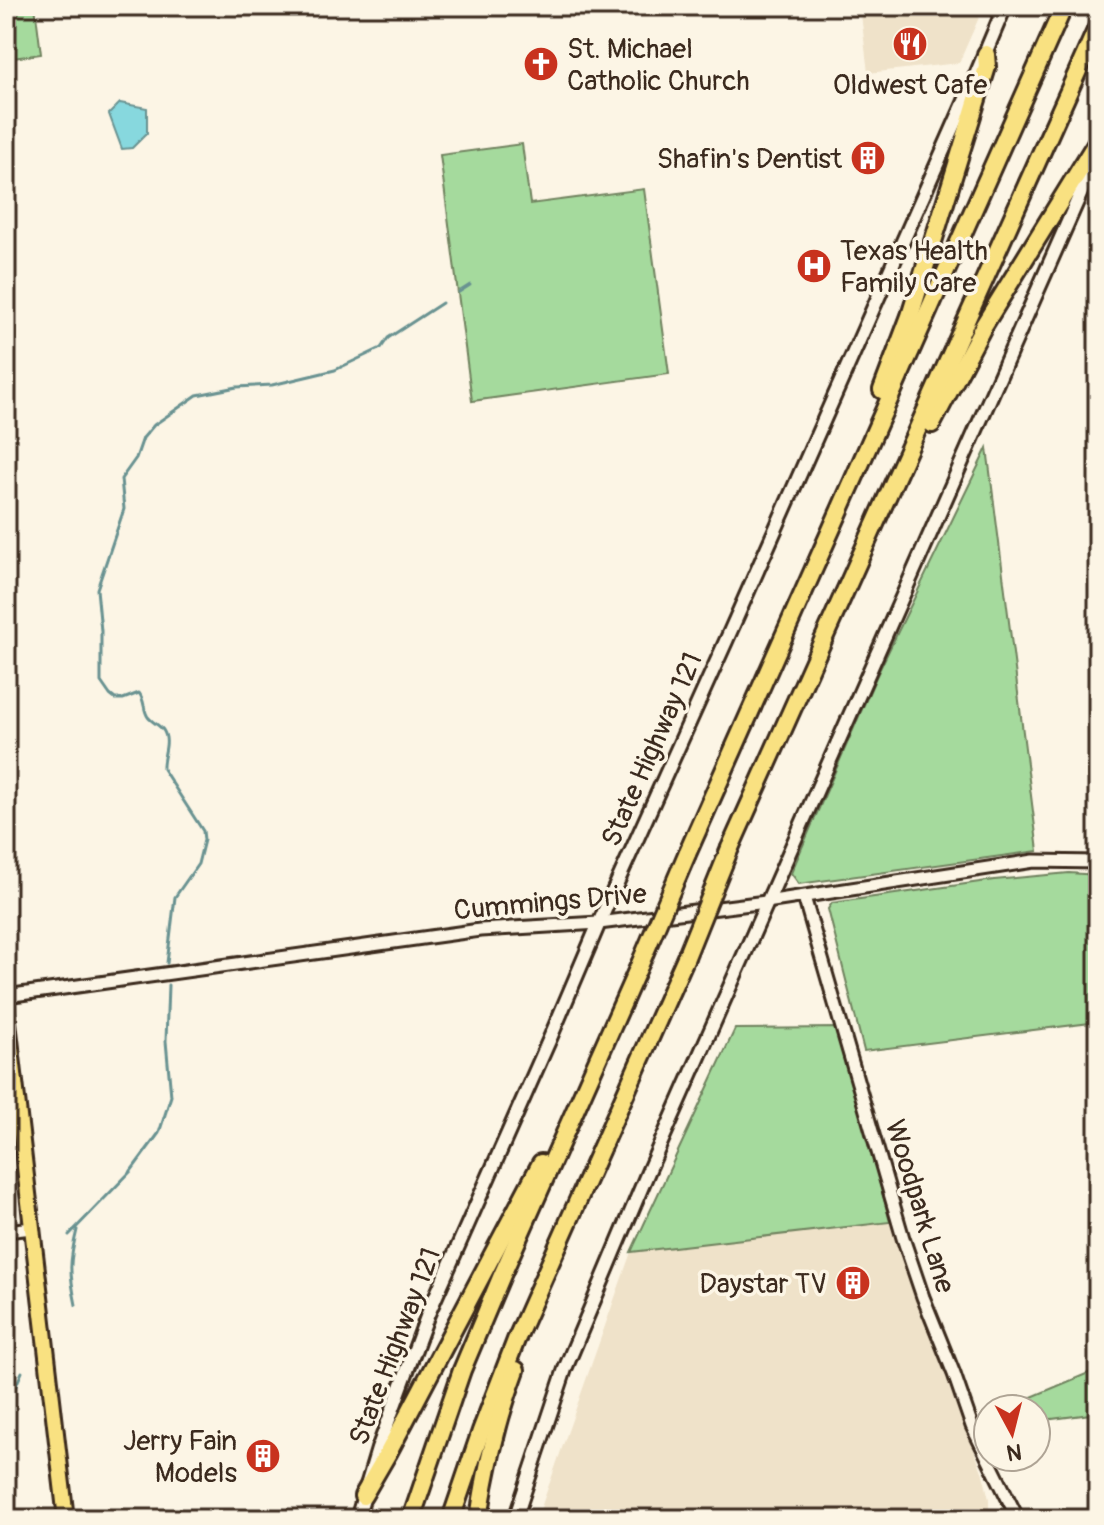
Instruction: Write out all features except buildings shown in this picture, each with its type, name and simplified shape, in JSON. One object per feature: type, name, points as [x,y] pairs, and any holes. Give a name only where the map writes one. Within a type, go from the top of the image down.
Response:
[{"type":"highway","points":[[411,1519],[462,1370],[687,854],[1064,6]]},
{"type":"highway","points":[[451,1519],[511,1353],[686,957],[730,848],[1098,26]]},
{"type":"highway","points":[[863,457],[870,424],[910,316],[987,67],[986,54]]},
{"type":"highway","points":[[894,486],[914,459],[991,313],[1098,140]]},
{"type":"highway","points":[[363,1496],[557,1133],[571,1120]]},
{"type":"highway","points":[[479,1519],[483,1489],[509,1389],[542,1299],[595,1177],[594,1162]]},
{"type":"main road","name":"State Highway 121","points":[[357,1519],[428,1314],[1005,6]]},
{"type":"main road","points":[[515,1519],[565,1369],[648,1172],[1098,154]]},
{"type":"main road","points":[[6,1005],[66,1519]]},
{"type":"street","name":"Cummings Drive","points":[[6,996],[480,930],[599,923],[766,902],[1034,861],[1098,862]]},
{"type":"street","name":"Woodpark Lane","points":[[804,897],[923,1297],[972,1426],[1018,1519]]},
{"type":"street","points":[[6,1231],[32,1228]]},
{"type":"shaded area","points":[[860,6],[984,6],[959,63],[868,73]]},
{"type":"shaded area","points":[[890,1222],[972,1444],[972,1473],[983,1474],[989,1499],[989,1519],[537,1519],[631,1252]]},
{"type":"green space","points":[[6,6],[35,6],[41,54],[6,59]]},
{"type":"green space","points":[[522,144],[530,204],[644,189],[669,374],[472,401],[440,155]]},
{"type":"green space","points":[[987,448],[1038,851],[799,884],[791,873],[876,677]]},
{"type":"green space","points":[[1069,873],[1098,875],[1098,1022],[864,1051],[828,909],[832,903],[994,880]]},
{"type":"green space","points":[[839,1028],[890,1222],[631,1252],[735,1029]]},
{"type":"green space","points":[[1098,1369],[1098,1413],[1052,1419],[1052,1393],[1041,1393]]},
{"type":"water","points":[[120,103],[147,108],[147,133],[132,148],[122,149],[109,114]]},
{"type":"waterway","points":[[459,292],[470,285]]},
{"type":"waterway","points":[[167,963],[175,897],[198,864],[204,840],[203,831],[163,769],[165,735],[148,717],[141,696],[139,693],[115,699],[101,682],[97,589],[124,509],[121,479],[136,458],[143,438],[154,425],[197,395],[237,387],[272,385],[335,370],[381,348],[388,338],[442,303]]},
{"type":"waterway","points":[[69,1235],[131,1171],[159,1133],[171,1096],[166,1041],[168,985]]},
{"type":"waterway","points":[[76,1305],[71,1267],[77,1230]]},
{"type":"waterway","points":[[6,1408],[22,1372]]},
{"type":"place","name":"Oldwest Cafe","points":[[910,44]]},
{"type":"place","name":"St. Michael Catholic Church","points":[[541,64]]},
{"type":"place","name":"Shafin's Dentist","points":[[868,158]]},
{"type":"place","name":"Texas Health Family Care","points":[[814,266]]},
{"type":"place","name":"Daystar TV","points":[[853,1283]]},
{"type":"place","name":"Jerry Fain Models","points":[[263,1456]]}]
